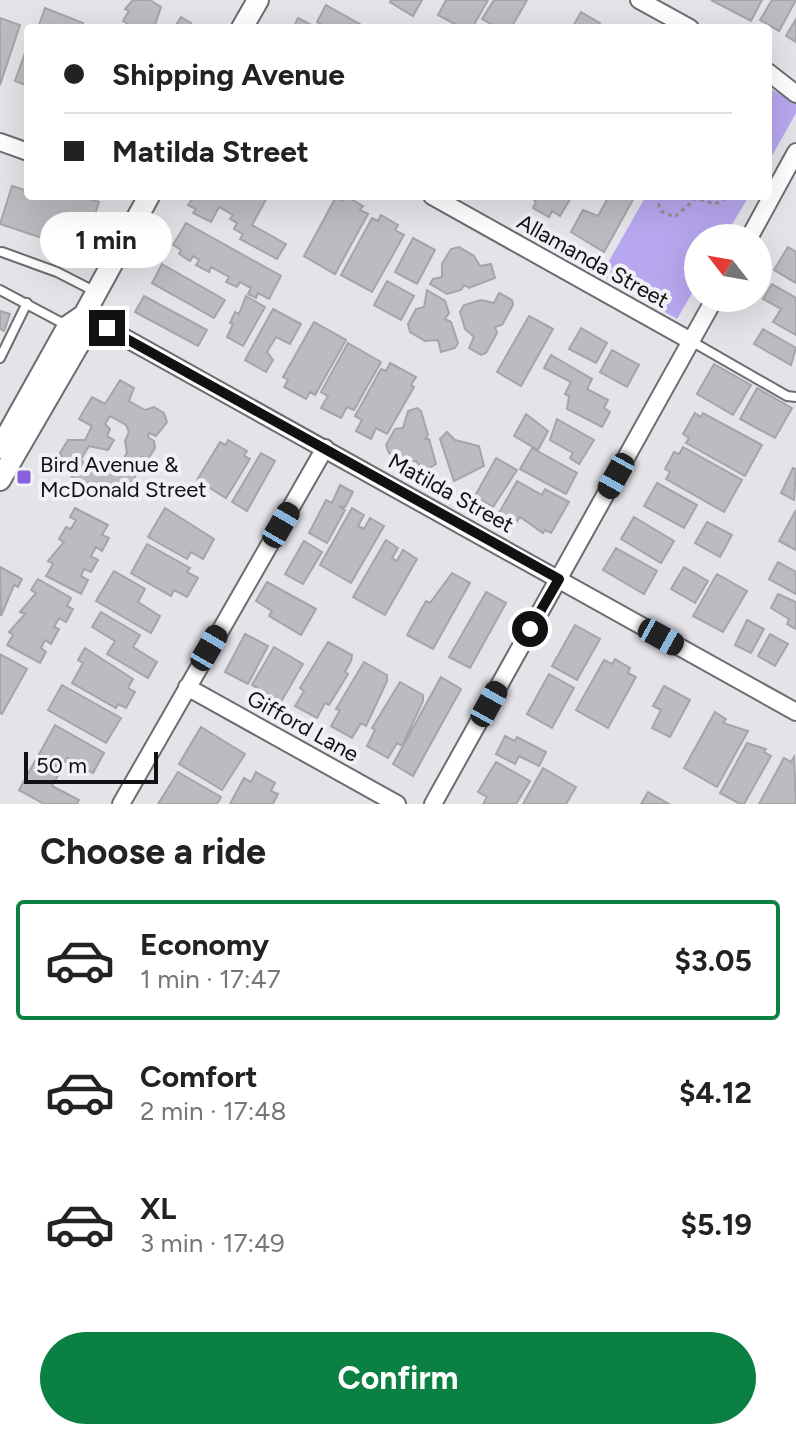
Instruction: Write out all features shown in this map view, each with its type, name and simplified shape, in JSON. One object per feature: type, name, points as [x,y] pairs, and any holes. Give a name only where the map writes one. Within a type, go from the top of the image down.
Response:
[{"type":"street","points":[[639,0],[683,24]]},
{"type":"street","points":[[243,24],[251,2]]},
{"type":"street","points":[[772,74],[783,73],[796,78]]},
{"type":"street","points":[[772,74],[796,94]]},
{"type":"street","points":[[0,142],[24,151]]},
{"type":"street","points":[[772,196],[796,152]]},
{"type":"street","points":[[0,448],[76,321],[97,292],[145,200]]},
{"type":"street","name":"Allamanda Street","points":[[439,200],[691,341]]},
{"type":"street","points":[[757,224],[770,200]]},
{"type":"street","points":[[433,804],[707,312]]},
{"type":"street","points":[[0,480],[83,337],[76,321]]},
{"type":"street","name":"Matilda Street","points":[[76,321],[325,448],[795,708]]},
{"type":"street","points":[[121,804],[325,448]]},
{"type":"street","name":"Gifford Lane","points":[[187,687],[397,804]]},
{"type":"lane","points":[[2,252],[57,272],[97,292]]},
{"type":"lane","points":[[0,290],[76,321]]},
{"type":"lane","points":[[0,358],[27,303]]},
{"type":"lane","points":[[691,341],[787,396],[796,397]]},
{"type":"path","points":[[657,200],[662,212],[675,217],[694,200]]},
{"type":"shaded area","points":[[772,89],[796,104],[796,113],[772,156]]},
{"type":"shaded area","points":[[644,200],[747,200],[732,224],[684,224],[684,307],[677,319],[601,275]]},
{"type":"building","points":[[133,0],[150,0],[161,7],[155,24],[128,24],[123,21],[129,11],[125,9]]},
{"type":"building","points":[[391,0],[422,0],[413,16]]},
{"type":"building","points":[[446,0],[488,0],[474,24],[455,24],[438,15]]},
{"type":"building","points":[[494,0],[527,0],[513,24],[491,24],[482,19]]},
{"type":"building","points":[[711,0],[762,0],[751,21]]},
{"type":"building","points":[[772,0],[796,0],[779,31],[772,24],[760,20]]},
{"type":"building","points":[[326,5],[360,24],[321,24],[317,22]]},
{"type":"building","points":[[45,8],[83,23],[83,24],[39,24]]},
{"type":"building","points":[[581,12],[600,23],[599,24],[574,24]]},
{"type":"building","points":[[181,17],[191,23],[190,24],[177,24]]},
{"type":"building","points":[[0,18],[20,25],[0,85]]},
{"type":"building","points":[[298,18],[309,24],[295,24]]},
{"type":"building","points":[[796,19],[796,42],[786,36]]},
{"type":"building","points":[[24,56],[24,84],[15,81]]},
{"type":"building","points":[[12,186],[24,190],[24,200],[99,202],[82,253],[62,246],[59,255],[51,252],[54,242],[0,224]]},
{"type":"building","points":[[191,200],[266,200],[252,225],[286,244],[277,259],[240,239],[243,234],[234,229],[237,223],[230,219],[233,215],[219,207],[211,222],[193,213],[196,209],[188,205]]},
{"type":"building","points":[[334,200],[353,200],[363,206],[360,210],[368,214],[335,274],[304,256]]},
{"type":"building","points":[[534,200],[570,200],[560,216],[552,211],[549,217],[533,208]]},
{"type":"building","points":[[607,200],[633,200],[604,252],[571,232],[583,210],[598,216]]},
{"type":"building","points":[[381,215],[398,225],[395,230],[404,235],[372,292],[341,275],[372,218],[378,221]]},
{"type":"building","points":[[186,223],[281,276],[269,299],[258,293],[256,298],[248,294],[251,288],[240,282],[237,287],[226,282],[229,277],[211,267],[209,272],[196,265],[199,260],[193,256],[190,261],[179,254],[181,250],[173,245]]},
{"type":"building","points":[[413,238],[435,250],[417,284],[395,272]]},
{"type":"building","points":[[459,247],[474,256],[480,266],[491,264],[495,278],[469,288],[464,285],[461,290],[447,294],[430,284],[433,279],[442,277],[442,264],[451,249]]},
{"type":"building","points":[[788,247],[796,252],[796,283],[774,270]]},
{"type":"building","points":[[162,264],[225,300],[214,318],[152,283]]},
{"type":"building","points":[[387,281],[414,296],[401,320],[374,305]]},
{"type":"building","points":[[772,284],[796,298],[796,335],[773,322],[781,309],[772,304]]},
{"type":"building","points":[[427,290],[445,301],[449,313],[445,319],[451,322],[458,343],[455,348],[441,352],[438,340],[425,341],[410,332],[408,324],[416,309],[424,307]]},
{"type":"building","points":[[499,293],[512,300],[513,305],[502,325],[495,327],[497,333],[486,353],[481,355],[469,348],[474,337],[465,329],[460,312],[464,305],[481,300],[494,303]]},
{"type":"building","points":[[144,296],[207,330],[198,346],[135,312]]},
{"type":"building","points":[[246,296],[265,307],[243,346],[227,337],[235,312],[239,314]]},
{"type":"building","points":[[273,309],[301,324],[290,344],[276,337],[267,352],[273,360],[266,372],[245,360]]},
{"type":"building","points":[[0,311],[10,314],[4,331],[0,329]]},
{"type":"building","points":[[529,316],[553,329],[521,386],[497,372]]},
{"type":"building","points":[[314,322],[346,340],[315,395],[310,392],[306,399],[284,387],[288,380],[283,377]]},
{"type":"building","points":[[581,328],[607,343],[596,363],[569,349]]},
{"type":"building","points":[[763,329],[796,348],[791,365],[754,344]]},
{"type":"building","points":[[348,343],[381,362],[354,410],[347,407],[341,418],[321,408],[328,396],[321,392]]},
{"type":"building","points":[[612,350],[639,365],[627,387],[600,372]]},
{"type":"building","points":[[551,355],[592,379],[587,389],[608,400],[604,408],[610,412],[602,427],[567,409],[569,396],[565,394],[571,382],[544,368]]},
{"type":"building","points":[[390,363],[416,377],[411,385],[414,387],[387,434],[376,428],[371,439],[356,431],[362,420],[355,416],[381,369],[386,371]]},
{"type":"building","points":[[714,364],[751,385],[733,415],[697,394]]},
{"type":"building","points":[[120,380],[134,388],[129,401],[145,410],[154,407],[164,413],[167,422],[156,436],[149,433],[148,437],[154,441],[155,448],[148,459],[142,457],[131,488],[123,484],[115,498],[108,495],[105,499],[96,493],[97,488],[87,483],[84,487],[74,481],[60,453],[68,440],[85,440],[92,426],[79,419],[92,397],[105,404]],"holes":[[[110,416],[126,425],[129,432],[125,441],[127,453],[113,475],[93,464],[86,467],[81,459],[89,446],[108,450],[114,440],[107,436],[110,429],[105,424]]]},
{"type":"building","points":[[757,388],[792,408],[775,438],[740,419]]},
{"type":"building","points":[[417,408],[421,411],[428,435],[425,439],[429,439],[436,464],[424,471],[416,461],[404,461],[389,453],[386,445],[395,429],[403,428],[408,411]]},
{"type":"building","points":[[695,413],[701,417],[703,413],[762,445],[745,476],[686,443],[689,438],[683,434]]},
{"type":"building","points":[[526,414],[548,431],[538,450],[514,436]]},
{"type":"building","points":[[557,419],[594,440],[579,464],[570,458],[573,453],[550,440]]},
{"type":"building","points":[[447,432],[455,440],[479,446],[484,466],[454,481],[440,439]]},
{"type":"building","points":[[228,440],[247,451],[244,456],[250,459],[226,498],[197,480],[220,442],[226,445]]},
{"type":"building","points":[[683,447],[742,480],[724,512],[666,479],[670,472],[665,469],[674,452],[679,454]]},
{"type":"building","points":[[532,448],[577,473],[566,494],[520,469]]},
{"type":"building","points":[[261,453],[275,461],[247,511],[232,502]]},
{"type":"building","points":[[496,458],[517,470],[493,507],[475,496]]},
{"type":"building","points":[[793,468],[796,469],[794,500],[781,493]]},
{"type":"building","points":[[517,481],[542,495],[545,489],[569,502],[551,533],[545,530],[543,533],[520,517],[516,523],[499,513]]},
{"type":"building","points":[[657,483],[697,505],[684,528],[644,506]]},
{"type":"building","points":[[340,485],[353,492],[345,507],[339,506],[345,510],[327,543],[309,533],[326,500],[332,503]]},
{"type":"building","points":[[75,508],[108,525],[102,535],[109,538],[102,551],[96,547],[91,556],[98,560],[91,572],[84,569],[81,576],[88,580],[81,594],[46,576],[53,564],[48,561],[64,542],[59,539],[66,527],[71,529],[76,520],[70,517]]},
{"type":"building","points":[[165,508],[214,539],[203,559],[191,552],[187,559],[148,537]]},
{"type":"building","points":[[352,508],[364,515],[358,526],[364,529],[370,518],[384,526],[351,583],[320,565]]},
{"type":"building","points":[[796,510],[796,550],[779,541]]},
{"type":"building","points":[[634,517],[674,541],[661,563],[621,539]]},
{"type":"building","points":[[707,522],[732,535],[720,557],[695,543]]},
{"type":"building","points":[[386,540],[398,548],[392,558],[397,561],[403,550],[417,559],[385,615],[353,597]]},
{"type":"building","points":[[304,541],[322,552],[303,584],[285,574]]},
{"type":"building","points":[[147,544],[190,568],[187,572],[198,578],[187,597],[174,590],[171,596],[131,573]]},
{"type":"building","points":[[616,548],[657,571],[644,594],[603,570]]},
{"type":"building","points":[[778,562],[796,572],[796,594],[769,579]]},
{"type":"building","points":[[0,567],[22,579],[18,587],[14,585],[1,616]]},
{"type":"building","points":[[684,567],[708,581],[695,603],[671,589]]},
{"type":"building","points":[[114,571],[145,589],[138,602],[160,616],[151,633],[96,601]]},
{"type":"building","points":[[452,573],[470,583],[433,649],[407,635],[426,601],[430,603]]},
{"type":"building","points":[[717,574],[747,591],[723,632],[693,616]]},
{"type":"building","points":[[38,579],[71,598],[67,606],[73,609],[66,622],[59,618],[54,627],[59,629],[51,644],[45,640],[41,648],[46,652],[40,663],[7,645],[13,635],[9,632],[25,614],[20,612],[36,593],[31,590]]},
{"type":"building","points":[[267,582],[316,609],[301,635],[269,616],[272,611],[256,601]]},
{"type":"building","points":[[486,592],[506,603],[470,668],[449,657]]},
{"type":"building","points":[[778,594],[796,602],[796,629],[787,624],[789,619],[771,608]]},
{"type":"building","points":[[101,612],[140,635],[133,647],[157,662],[148,678],[107,654],[115,641],[92,627]]},
{"type":"building","points":[[747,620],[764,629],[751,653],[735,645]]},
{"type":"building","points":[[575,625],[600,639],[577,680],[552,666]]},
{"type":"building","points":[[245,634],[268,646],[248,684],[225,672]]},
{"type":"building","points":[[770,634],[788,644],[775,666],[758,656]]},
{"type":"building","points":[[328,642],[352,655],[345,672],[348,674],[317,718],[295,706],[304,691],[300,688]]},
{"type":"building","points":[[274,647],[303,664],[281,702],[252,685]]},
{"type":"building","points":[[85,648],[133,679],[128,688],[135,692],[126,708],[118,704],[116,708],[72,683],[83,663],[78,660]]},
{"type":"building","points":[[0,654],[27,669],[2,714],[0,713]]},
{"type":"building","points":[[615,659],[630,668],[628,673],[636,677],[608,728],[576,710],[604,660],[612,664]]},
{"type":"building","points":[[364,662],[387,675],[387,681],[366,726],[361,723],[352,738],[331,726],[340,710],[336,709]]},
{"type":"building","points":[[549,674],[574,688],[552,728],[527,714]]},
{"type":"building","points":[[441,677],[461,689],[413,776],[393,764]]},
{"type":"building","points":[[400,682],[423,695],[423,701],[402,746],[397,743],[388,758],[367,746],[375,730],[372,728]]},
{"type":"building","points":[[62,685],[121,718],[106,743],[48,710]]},
{"type":"building","points":[[664,686],[690,700],[670,737],[652,728],[661,710],[653,706]]},
{"type":"building","points":[[715,712],[726,719],[723,723],[748,731],[717,787],[684,768]]},
{"type":"building","points":[[55,725],[104,753],[93,773],[67,758],[61,769],[38,756]]},
{"type":"building","points":[[201,727],[245,754],[222,790],[179,764]]},
{"type":"building","points":[[505,736],[515,741],[517,737],[546,752],[539,766],[519,756],[515,764],[496,754]]},
{"type":"building","points":[[747,743],[766,749],[764,752],[771,756],[744,804],[740,804],[720,793]]},
{"type":"building","points":[[794,757],[796,804],[759,804],[784,758],[791,762]]},
{"type":"building","points":[[35,761],[59,774],[52,786],[79,800],[77,804],[44,804],[19,790]]},
{"type":"building","points":[[496,762],[530,781],[516,804],[483,804],[487,797],[478,792]]},
{"type":"building","points":[[543,768],[576,787],[566,804],[523,804]]},
{"type":"building","points":[[178,772],[221,797],[217,804],[158,804]]},
{"type":"building","points":[[256,772],[275,783],[271,791],[278,794],[273,804],[230,804],[244,778],[251,782]]},
{"type":"building","points":[[648,792],[669,804],[641,804]]},
{"type":"place","name":"Bird Avenue & McDonald Street","points":[[24,477]]},
{"type":"route","points":[[107,328],[559,579],[530,629]]}]
